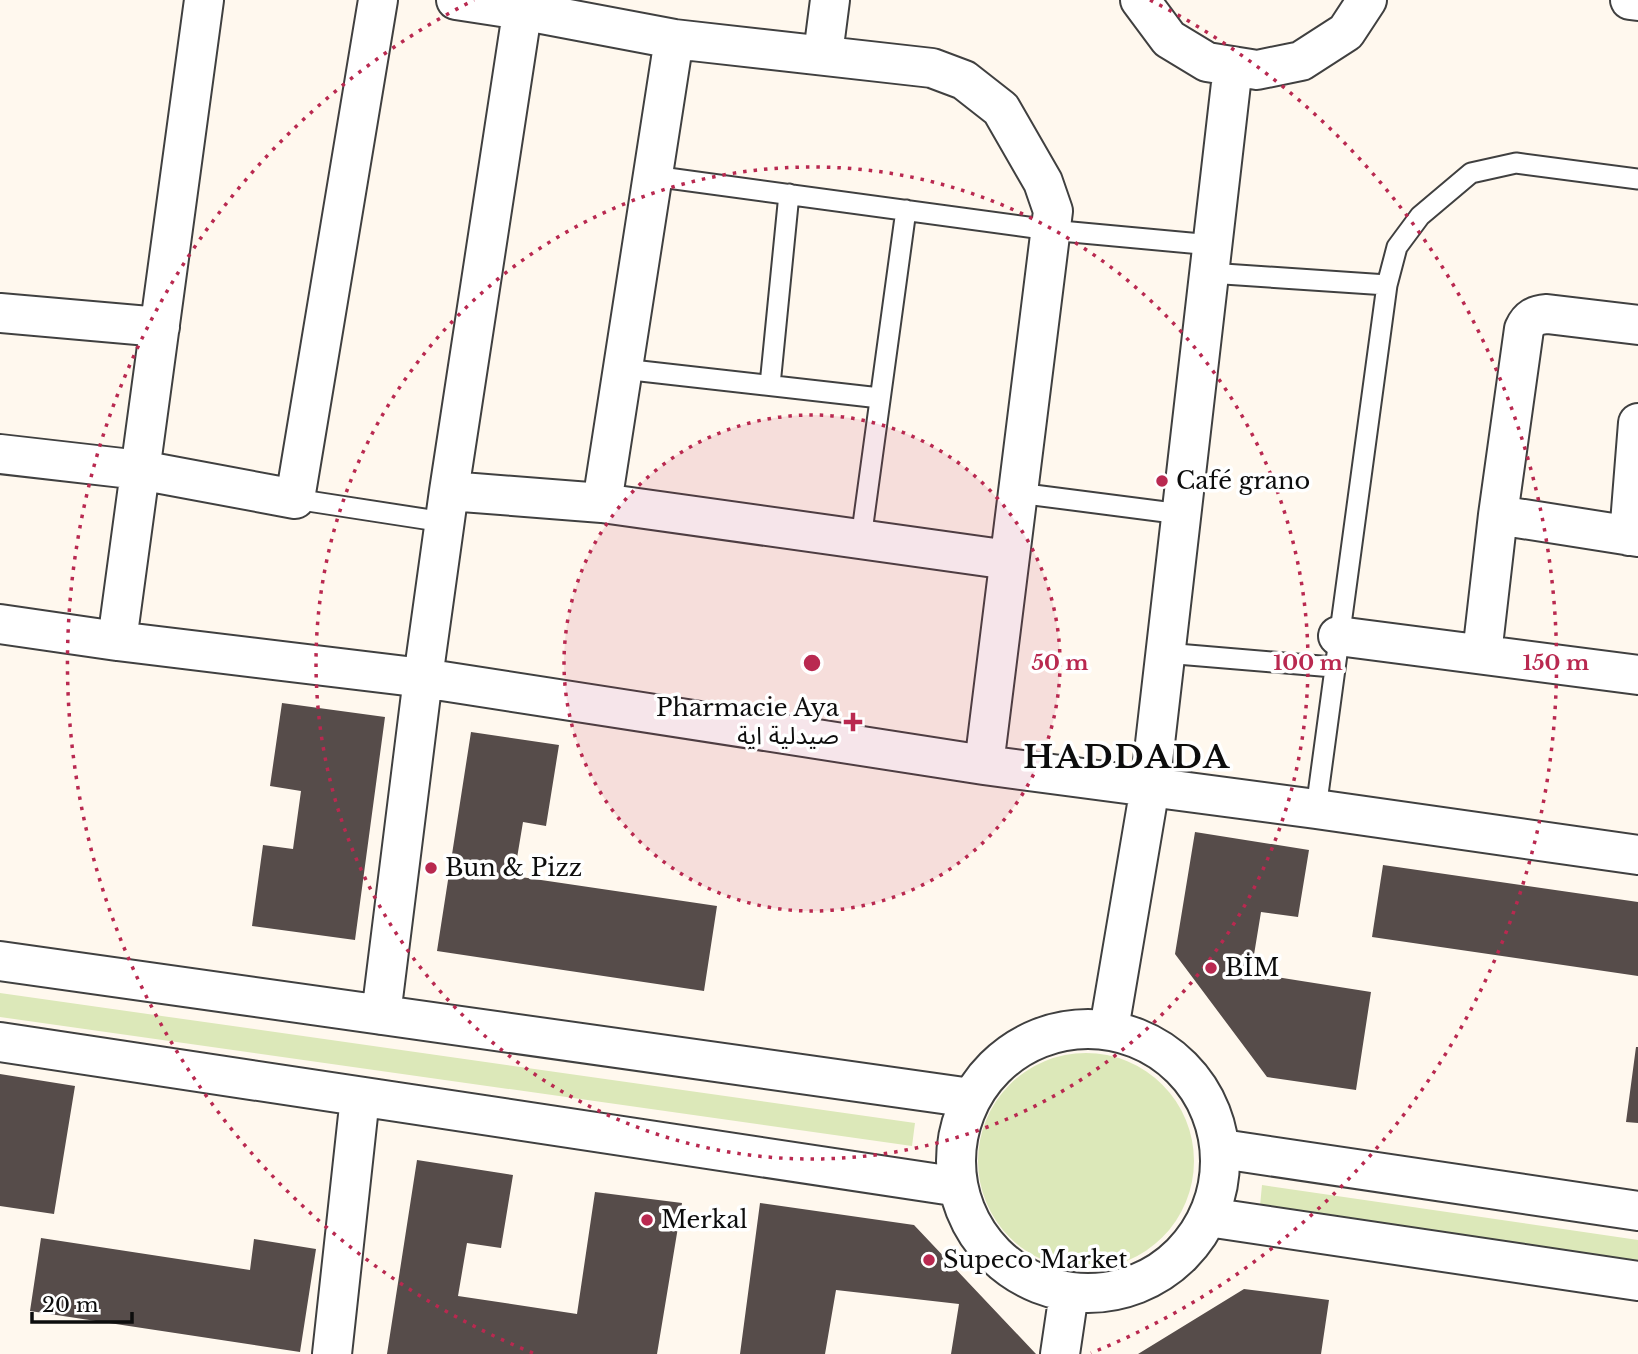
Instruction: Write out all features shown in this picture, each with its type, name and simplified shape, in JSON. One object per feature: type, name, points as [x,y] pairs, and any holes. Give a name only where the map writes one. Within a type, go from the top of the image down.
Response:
[{"type":"street","points":[[117,641],[205,0]]},
{"type":"street","points":[[0,454],[140,470],[295,499],[378,0]]},
{"type":"street","points":[[456,0],[522,5],[674,39],[932,68],[964,80],[1001,109],[1043,182],[1053,211],[984,765]]},
{"type":"street","points":[[823,54],[830,0]]},
{"type":"street","points":[[1140,0],[1169,39],[1207,62],[1257,70],[1301,61],[1346,32],[1367,0]]},
{"type":"street","points":[[1630,0],[1638,1]]},
{"type":"street","points":[[381,1015],[422,678],[522,5]]},
{"type":"street","points":[[602,503],[674,39]]},
{"type":"street","points":[[1108,1029],[1150,787],[1233,66]]},
{"type":"street","points":[[0,313],[160,327]]},
{"type":"street","points":[[1482,654],[1498,515],[1527,321],[1532,317],[1547,314],[1638,325]]},
{"type":"street","points":[[1498,515],[1633,536],[1638,423]]},
{"type":"street","points":[[447,506],[602,503],[1009,560]]},
{"type":"street","points":[[0,624],[422,678],[984,765],[1638,855]]},
{"type":"street","points":[[1335,652],[1482,654],[1638,675]]},
{"type":"street","points":[[0,961],[971,1098]]},
{"type":"street","points":[[1076,1028],[1108,1029],[1146,1040],[1178,1062],[1202,1091],[1222,1149],[1208,1217],[1197,1236],[1163,1271],[1118,1291],[1069,1293],[1026,1279],[989,1251],[953,1186],[959,1132],[971,1098],[990,1071],[1015,1050],[1044,1035],[1076,1028]]},
{"type":"street","points":[[0,1042],[953,1186]]},
{"type":"street","points":[[332,1354],[360,1097]]},
{"type":"street","points":[[1222,1149],[1638,1211]]},
{"type":"street","points":[[1208,1217],[1638,1281]]},
{"type":"street","points":[[1060,1354],[1069,1293]]},
{"type":"lane","points":[[1315,809],[1387,285],[1398,247],[1420,216],[1471,173],[1516,163],[1638,179]]},
{"type":"lane","points":[[653,176],[1051,230],[1210,259],[1387,285]]},
{"type":"lane","points":[[770,385],[789,194]]},
{"type":"lane","points":[[861,539],[906,210]]},
{"type":"lane","points":[[623,369],[880,398]]},
{"type":"lane","points":[[1018,493],[1181,514]]},
{"type":"lane","points":[[295,499],[447,506]]},
{"type":"lane","points":[[1165,653],[1335,652]]},
{"type":"green space","points":[[0,993],[915,1123],[912,1146],[0,1017]]},
{"type":"green space","points":[[1086,1053],[1127,1061],[1146,1071],[1162,1085],[1176,1101],[1186,1120],[1194,1161],[1186,1202],[1176,1221],[1162,1237],[1146,1251],[1127,1261],[1086,1269],[1045,1261],[1026,1251],[1010,1237],[996,1221],[986,1202],[978,1161],[986,1120],[996,1101],[1010,1085],[1026,1071],[1045,1061]]},
{"type":"green space","points":[[1262,1185],[1638,1240],[1638,1261],[1260,1206]]},
{"type":"building","points":[[282,703],[385,717],[355,940],[252,926],[263,845],[293,849],[301,791],[270,786]]},
{"type":"building","points":[[471,732],[559,745],[546,826],[523,822],[514,876],[717,906],[704,991],[437,951]]},
{"type":"building","points":[[1195,832],[1309,850],[1298,917],[1261,912],[1251,973],[1371,992],[1356,1090],[1267,1077],[1175,954]]},
{"type":"building","points":[[1383,865],[1638,902],[1638,976],[1372,937]]},
{"type":"building","points":[[1638,1047],[1638,1123],[1626,1122]]},
{"type":"building","points":[[0,1074],[75,1086],[54,1214],[0,1206]]},
{"type":"building","points":[[417,1160],[513,1175],[501,1248],[467,1243],[458,1296],[577,1314],[595,1192],[682,1203],[657,1354],[387,1354]]},
{"type":"building","points":[[760,1203],[914,1225],[1036,1354],[951,1354],[959,1304],[836,1290],[825,1354],[740,1354]]},
{"type":"building","points":[[41,1238],[250,1270],[254,1239],[316,1249],[300,1352],[30,1311]]},
{"type":"building","points":[[1244,1289],[1329,1300],[1321,1354],[1138,1354]]},
{"type":"place","name":"Café grano","points":[[1162,481]]},
{"type":"place","name":"Pharmacie Aya صيدلية اية","points":[[853,722]]},
{"type":"place","name":"Bun & Pizz","points":[[431,868]]},
{"type":"place","name":"BİM","points":[[1211,968]]},
{"type":"place","name":"Merkal","points":[[647,1220]]},
{"type":"place","name":"Supeco Market","points":[[929,1260]]},
{"type":"district","name":"HADDADA","points":[[1127,757]]}]
